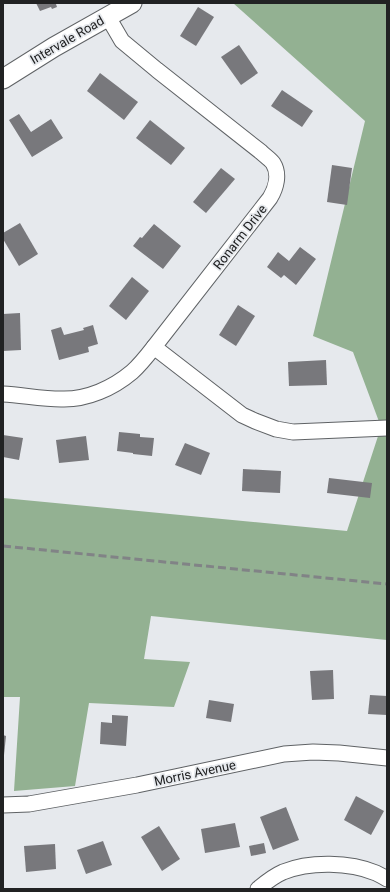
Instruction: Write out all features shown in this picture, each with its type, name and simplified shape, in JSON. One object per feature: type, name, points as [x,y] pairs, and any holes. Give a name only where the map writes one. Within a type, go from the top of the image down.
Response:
[{"type":"street","name":"Intervale Road","points":[[3,79],[54,47],[132,3]]},
{"type":"street","name":"Ronarm Drive","points":[[3,394],[62,400],[80,398],[98,393],[114,385],[132,372],[154,347],[275,190],[277,180],[273,164],[261,152],[122,41],[108,17]]},
{"type":"street","points":[[154,347],[242,415],[276,429],[294,432],[387,428]]},
{"type":"street","name":"Morris Avenue","points":[[3,805],[29,804],[284,754],[313,752],[339,753],[387,758]]},
{"type":"street","points":[[258,889],[283,873],[300,867],[318,864],[353,866],[377,873],[387,879]]},
{"type":"green space","points":[[233,3],[387,3],[387,640],[151,616],[144,659],[190,662],[174,707],[89,703],[75,786],[14,791],[20,697],[3,697],[3,498],[347,531],[381,427],[353,352],[313,336],[365,121]]},
{"type":"building","points":[[36,3],[58,3],[56,4],[57,7],[52,9],[51,7],[40,11]]},
{"type":"building","points":[[198,7],[214,17],[196,46],[180,36]]},
{"type":"building","points":[[239,45],[258,73],[241,85],[221,57]]},
{"type":"building","points":[[100,73],[138,102],[124,120],[87,91]]},
{"type":"building","points":[[282,90],[313,111],[302,127],[271,106]]},
{"type":"building","points":[[19,114],[31,132],[51,119],[63,138],[32,157],[9,120]]},
{"type":"building","points":[[150,120],[185,148],[171,165],[136,138]]},
{"type":"building","points":[[332,165],[352,168],[347,205],[327,202]]},
{"type":"building","points":[[221,168],[235,179],[206,213],[193,202]]},
{"type":"building","points":[[20,223],[38,254],[19,266],[3,239],[3,233]]},
{"type":"building","points":[[154,224],[181,246],[163,269],[133,246]]},
{"type":"building","points":[[300,247],[316,259],[296,285],[284,275],[281,278],[267,267],[278,252],[289,261]]},
{"type":"building","points":[[132,277],[149,291],[126,320],[109,306]]},
{"type":"building","points":[[238,305],[255,316],[236,346],[219,335]]},
{"type":"building","points":[[20,313],[21,350],[3,351],[3,314]]},
{"type":"building","points":[[93,325],[98,344],[88,347],[89,352],[59,360],[51,330],[61,327],[64,335],[84,330],[83,328]]},
{"type":"building","points":[[326,360],[327,385],[289,386],[288,362]]},
{"type":"building","points":[[119,432],[140,434],[140,437],[154,438],[152,456],[117,451]]},
{"type":"building","points":[[3,435],[23,438],[19,460],[3,457]]},
{"type":"building","points":[[86,436],[89,460],[59,463],[56,440]]},
{"type":"building","points":[[185,443],[210,453],[201,475],[175,465]]},
{"type":"building","points":[[243,469],[281,471],[280,493],[242,491]]},
{"type":"building","points":[[329,478],[372,483],[370,498],[327,493]]},
{"type":"building","points":[[333,670],[334,699],[312,700],[310,671]]},
{"type":"building","points":[[370,695],[387,696],[387,715],[368,714]]},
{"type":"building","points":[[209,700],[234,704],[231,722],[206,718]]},
{"type":"building","points":[[112,715],[128,716],[126,746],[100,744],[101,722],[112,723]]},
{"type":"building","points":[[3,735],[6,736],[4,755],[3,755]]},
{"type":"building","points":[[356,796],[384,811],[371,835],[344,820]]},
{"type":"building","points":[[286,807],[299,840],[273,850],[260,817]]},
{"type":"building","points":[[235,823],[240,847],[205,853],[201,829]]},
{"type":"building","points":[[159,826],[180,859],[162,871],[141,837]]},
{"type":"building","points":[[103,841],[112,865],[86,874],[77,850]]},
{"type":"building","points":[[264,843],[266,853],[251,856],[249,846]]},
{"type":"building","points":[[55,844],[56,869],[26,872],[24,846]]},
{"type":"railway","points":[[3,546],[387,584]]}]
